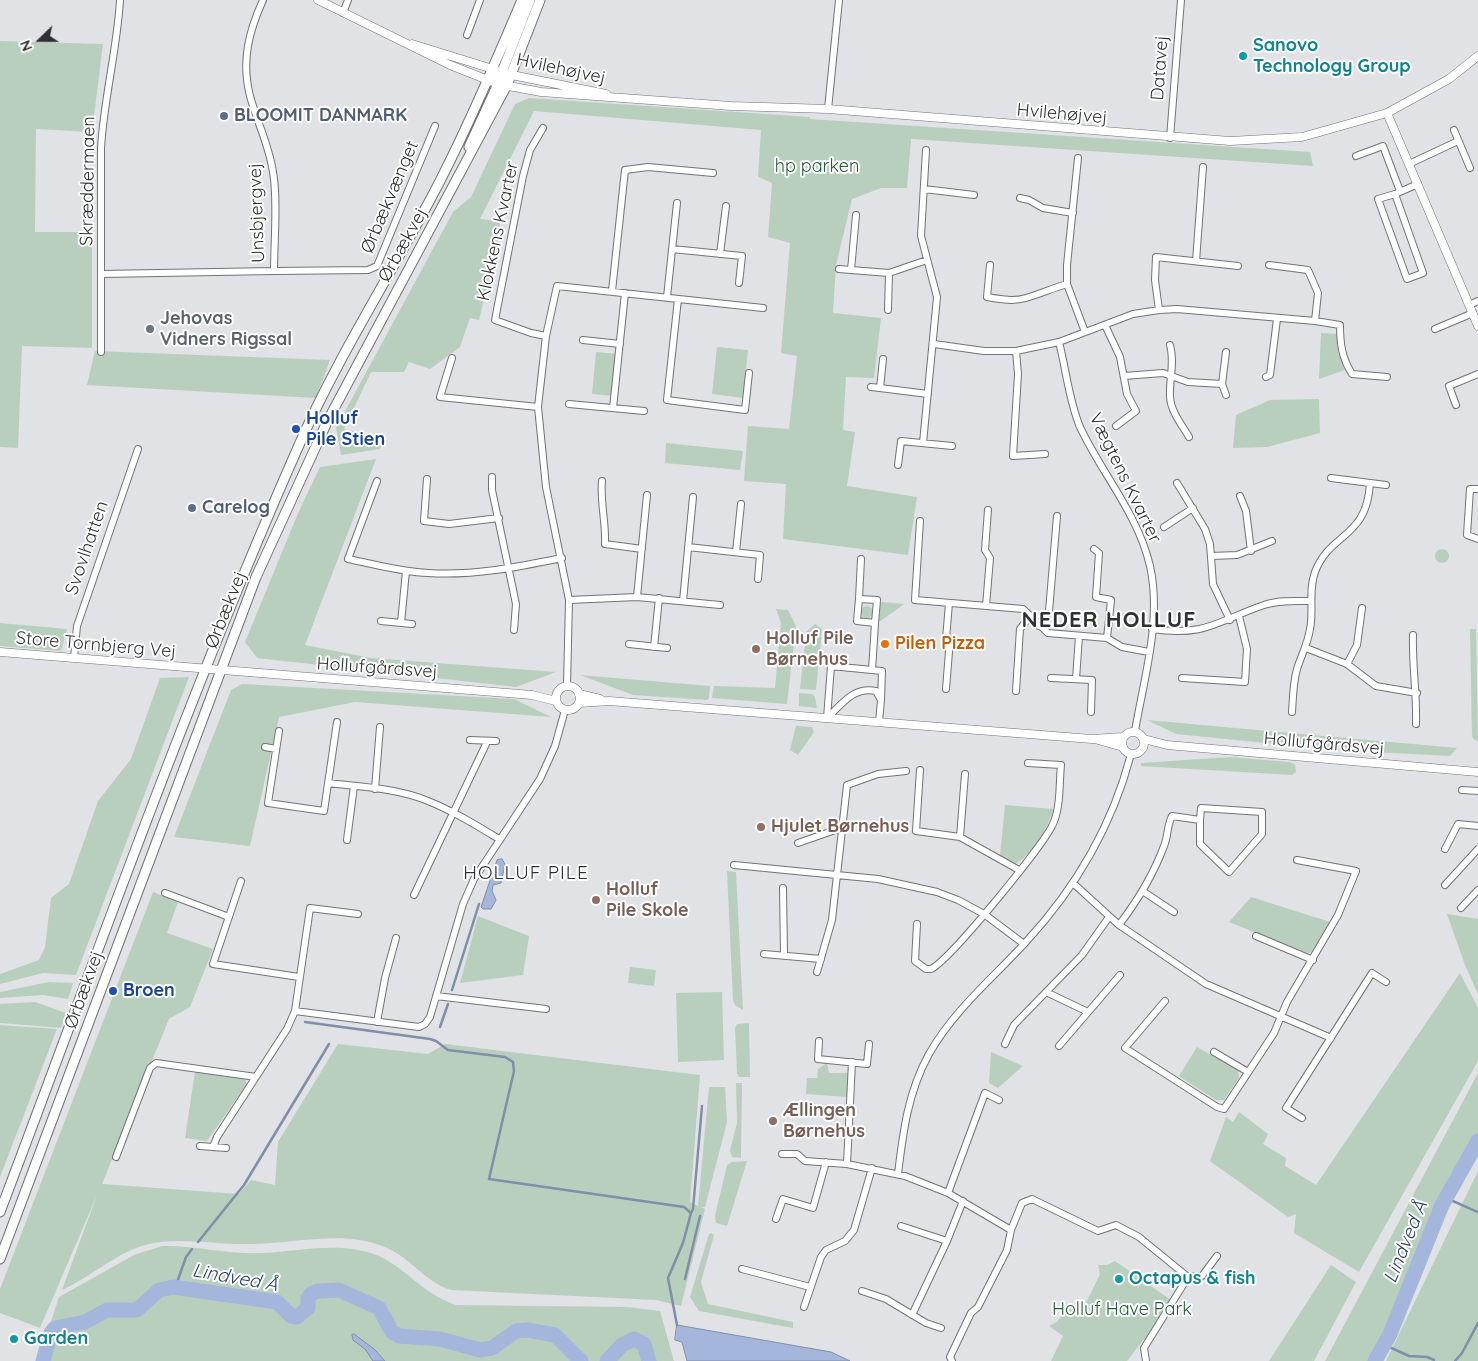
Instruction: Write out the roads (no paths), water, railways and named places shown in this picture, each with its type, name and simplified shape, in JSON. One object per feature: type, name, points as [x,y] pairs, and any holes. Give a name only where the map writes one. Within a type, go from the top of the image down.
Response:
[{"type":"main road","name":"Ørbækvej","points":[[0,1212],[204,670],[300,441],[347,349],[440,181],[493,69],[522,0]]},
{"type":"main road","points":[[507,73],[530,0]]},
{"type":"main road","points":[[502,84],[540,0]]},
{"type":"main road","points":[[493,69],[502,84]]},
{"type":"main road","name":"Ørbækvej","points":[[0,1259],[96,1006],[219,671],[260,568],[328,420],[467,162],[502,84]]},
{"type":"street","name":"Skræddermaen","points":[[101,274],[103,117],[119,26],[120,0]]},
{"type":"street","name":"Unsbjergvej","points":[[101,274],[274,271],[274,174],[268,146],[250,95],[246,67],[247,47],[252,24],[263,0]]},
{"type":"street","points":[[318,0],[398,40]]},
{"type":"street","points":[[343,12],[348,0]]},
{"type":"street","points":[[467,35],[480,0]]},
{"type":"street","points":[[828,109],[838,0]]},
{"type":"street","name":"Datavej","points":[[1170,138],[1181,0]]},
{"type":"street","name":"Hvilehøjvej","points":[[398,40],[507,73],[623,97]]},
{"type":"street","name":"Hvilehøjvej","points":[[398,40],[488,80],[502,84],[584,96],[623,97],[731,106],[828,109],[1170,138],[1230,141],[1302,137],[1386,113],[1449,78],[1478,56]]},
{"type":"street","points":[[1386,113],[1478,326]]},
{"type":"street","name":"Ørbækvænget","points":[[274,271],[368,270],[377,266],[435,126]]},
{"type":"street","name":"Klokkens Kvarter","points":[[543,128],[530,150],[495,320],[546,336]]},
{"type":"street","points":[[1454,130],[1470,168]]},
{"type":"street","points":[[1409,164],[1458,141]]},
{"type":"street","points":[[1356,156],[1383,146],[1397,192],[1423,273],[1407,279],[1378,199],[1397,192],[1418,184]]},
{"type":"street","points":[[923,443],[937,297],[927,260],[921,223],[926,150]]},
{"type":"street","points":[[1078,158],[1067,265],[1067,284],[1085,332]]},
{"type":"street","points":[[612,291],[625,170],[648,167],[712,173]]},
{"type":"street","points":[[1196,261],[1203,167]]},
{"type":"street","points":[[924,189],[974,195]]},
{"type":"street","points":[[1020,198],[1029,200],[1043,208],[1073,213]]},
{"type":"street","points":[[667,297],[677,203]]},
{"type":"street","points":[[720,254],[726,206]]},
{"type":"street","points":[[851,270],[856,216]]},
{"type":"street","points":[[672,249],[742,256],[739,283]]},
{"type":"street","points":[[1159,310],[1155,280],[1156,257],[1238,266]]},
{"type":"street","points":[[839,269],[889,274],[927,260]]},
{"type":"street","points":[[990,265],[987,297],[1013,300],[1026,298],[1067,284]]},
{"type":"street","points":[[1269,265],[1308,270],[1318,293],[1315,321]]},
{"type":"street","points":[[101,274],[101,352]]},
{"type":"street","points":[[888,310],[889,274]]},
{"type":"street","points":[[565,710],[556,697],[567,686],[569,600],[562,558],[546,487],[538,407],[546,336],[557,286],[763,308]]},
{"type":"street","points":[[613,408],[625,293]]},
{"type":"street","points":[[678,298],[667,400],[745,410],[750,372]]},
{"type":"street","points":[[1469,305],[1478,301]]},
{"type":"street","points":[[934,344],[984,351],[1016,351],[1059,342],[1133,314],[1177,309],[1315,321],[1340,326],[1340,345],[1344,361],[1352,374],[1387,377]]},
{"type":"street","points":[[1435,328],[1473,313]]},
{"type":"street","points":[[1266,377],[1270,375],[1277,318]]},
{"type":"street","name":"Vægtens Kvarter","points":[[1105,325],[1120,357],[1127,394],[1136,411],[1116,426]]},
{"type":"street","points":[[583,340],[620,344]]},
{"type":"street","name":"Vægtens Kvarter","points":[[1059,342],[1079,424],[1140,537],[1150,566],[1154,599],[1152,629],[1135,731]]},
{"type":"street","points":[[1170,345],[1173,358],[1170,397],[1172,408],[1190,436]]},
{"type":"street","points":[[1016,351],[1018,383],[1011,449],[1013,456],[1045,454]]},
{"type":"street","points":[[1226,352],[1222,384],[1226,395]]},
{"type":"street","points":[[452,358],[440,397],[538,407]]},
{"type":"street","points":[[880,388],[883,359]]},
{"type":"street","points":[[1124,376],[1142,373],[1172,376],[1188,382],[1222,384]]},
{"type":"street","points":[[1456,405],[1448,386],[1478,374]]},
{"type":"street","points":[[871,387],[928,394]]},
{"type":"street","points":[[569,404],[644,412]]},
{"type":"street","points":[[898,465],[901,441],[952,446]]},
{"type":"street","name":"Svovlhatten","points":[[74,658],[76,626],[138,449]]},
{"type":"street","points":[[492,477],[492,490],[516,604],[514,630]]},
{"type":"street","points":[[1331,478],[1386,485]]},
{"type":"street","points":[[427,480],[424,521],[449,524],[499,518]]},
{"type":"street","points":[[377,481],[348,559],[406,571],[456,574],[509,569],[562,558]]},
{"type":"street","points":[[602,481],[600,497],[606,523],[605,544],[642,549]]},
{"type":"street","points":[[1177,482],[1205,529],[1212,556],[1213,584],[1230,620]]},
{"type":"street","points":[[1292,712],[1297,669],[1306,648],[1311,627],[1310,601],[1315,572],[1329,550],[1352,532],[1361,519],[1369,501],[1370,483]]},
{"type":"street","points":[[1478,488],[1470,489],[1467,536],[1478,538]]},
{"type":"street","points":[[637,597],[647,495]]},
{"type":"street","points":[[1240,496],[1246,511],[1251,551]]},
{"type":"street","points":[[683,601],[693,497]]},
{"type":"street","points":[[736,552],[741,504]]},
{"type":"street","name":"Vægtens Kvarter","points":[[1164,527],[1193,508]]},
{"type":"street","points":[[986,606],[990,558],[985,550],[988,510]]},
{"type":"street","points":[[1039,626],[1049,611],[1057,516]]},
{"type":"street","points":[[920,521],[915,600],[1023,609],[1048,633],[1107,638],[1122,646],[1149,652]]},
{"type":"street","points":[[1212,556],[1251,551],[1272,541]]},
{"type":"street","points":[[688,547],[760,555],[758,579]]},
{"type":"street","points":[[1094,549],[1099,553],[1096,597],[1111,600],[1107,638]]},
{"type":"street","points":[[861,558],[857,621],[876,622]]},
{"type":"street","points":[[401,623],[406,571]]},
{"type":"street","points":[[569,600],[637,597],[720,605]]},
{"type":"street","points":[[654,646],[659,598]]},
{"type":"street","points":[[859,599],[878,600],[872,670]]},
{"type":"street","points":[[1152,629],[1196,631],[1230,620],[1265,604],[1310,601]]},
{"type":"street","points":[[946,689],[950,639],[946,639],[949,603]]},
{"type":"street","points":[[1347,664],[1357,645],[1362,608]]},
{"type":"street","points":[[1016,691],[1020,629],[1030,616]]},
{"type":"street","points":[[1182,678],[1245,682],[1247,648],[1239,616]]},
{"type":"street","points":[[380,621],[412,624]]},
{"type":"street","points":[[1413,635],[1412,660],[1417,693],[1416,724]]},
{"type":"street","points":[[1076,679],[1078,636]]},
{"type":"street","points":[[629,644],[667,648]]},
{"type":"street","points":[[1306,648],[1347,664],[1376,686],[1417,693]]},
{"type":"street","name":"Store Tornbjerg Vej","points":[[0,652],[219,671]]},
{"type":"street","points":[[827,718],[831,666],[882,671],[879,722]]},
{"type":"street","name":"Hollufgårdsvej","points":[[219,671],[556,697]]},
{"type":"street","points":[[1051,678],[1092,680],[1091,712]]},
{"type":"street","points":[[567,686],[575,688],[579,694],[579,703]]},
{"type":"street","points":[[827,718],[856,692],[864,688],[876,691],[881,700]]},
{"type":"street","points":[[579,694],[609,701]]},
{"type":"street","points":[[565,710],[573,709],[579,703],[609,701],[1092,738],[1123,737],[1128,732],[1135,731],[1144,739],[1143,748],[1138,753],[1131,754],[1123,747],[1092,738]]},
{"type":"street","points":[[294,1011],[419,1027],[425,1024],[430,1017],[462,904],[474,879],[499,840],[529,800],[555,746],[565,710]]},
{"type":"street","points":[[279,731],[268,803],[324,811],[337,722]]},
{"type":"street","points":[[375,789],[380,727]]},
{"type":"street","points":[[1123,737],[1123,747]]},
{"type":"street","name":"Hollufgårdsvej","points":[[1144,739],[1167,745],[1478,772]]},
{"type":"street","points":[[470,740],[496,742]]},
{"type":"street","points":[[414,895],[487,742]]},
{"type":"street","name":"Hollufgårdsvej","points":[[1143,748],[1167,745]]},
{"type":"street","points":[[265,747],[276,749]]},
{"type":"street","points":[[898,1174],[907,1109],[929,1055],[955,1014],[1050,916],[1074,884],[1094,851],[1110,818],[1131,754]]},
{"type":"street","points":[[916,924],[915,961],[926,969],[931,969],[984,914],[1053,825],[1057,813],[1061,765],[1028,763]]},
{"type":"street","points":[[920,770],[916,831],[960,837],[1019,870]]},
{"type":"street","points":[[817,972],[832,920],[847,785],[878,774],[906,771]]},
{"type":"street","points":[[960,837],[965,774]]},
{"type":"street","points":[[328,783],[375,789],[426,800],[454,812],[499,840]]},
{"type":"street","points":[[347,840],[354,786]]},
{"type":"street","points":[[1462,790],[1478,791]]},
{"type":"street","points":[[1201,808],[1262,812],[1262,834],[1230,872],[1200,844],[1200,820],[1201,808]]},
{"type":"street","points":[[1119,925],[1144,892],[1167,840],[1172,816],[1200,820]]},
{"type":"street","points":[[1445,849],[1458,824],[1478,826]]},
{"type":"street","points":[[798,843],[841,828]]},
{"type":"street","points":[[1445,885],[1478,848]]},
{"type":"street","points":[[1165,1001],[1125,1048],[1217,1107],[1224,1109],[1274,1033],[1282,1015],[1338,915],[1356,871],[1297,860]]},
{"type":"street","points":[[734,865],[878,879],[908,885],[958,900],[984,914],[1024,944]]},
{"type":"street","points":[[241,881],[213,964],[299,977]]},
{"type":"street","points":[[1074,884],[1119,925],[1206,984],[1282,1015],[1331,1038]]},
{"type":"street","points":[[783,888],[784,954]]},
{"type":"street","points":[[1461,908],[1478,890]]},
{"type":"street","points":[[1144,892],[1174,912]]},
{"type":"street","points":[[165,893],[229,917]]},
{"type":"street","points":[[213,1147],[287,1029],[294,1011],[310,908],[358,914]]},
{"type":"street","points":[[1005,1044],[1014,1025],[1082,954],[1109,917]]},
{"type":"street","points":[[1256,936],[1313,960]]},
{"type":"street","points":[[377,1022],[385,978],[396,938]]},
{"type":"street","points":[[764,954],[784,954],[821,959]]},
{"type":"street","points":[[1302,1118],[1286,1108],[1372,973],[1386,982]]},
{"type":"street","points":[[1059,1046],[1120,975]]},
{"type":"street","points":[[1046,992],[1088,1012]]},
{"type":"street","points":[[436,996],[546,1009]]},
{"type":"street","points":[[819,1042],[818,1059],[867,1064],[869,1044]]},
{"type":"street","points":[[1214,1052],[1248,1072]]},
{"type":"street","points":[[847,1164],[852,1062]]},
{"type":"street","points":[[116,1157],[150,1068],[156,1063],[256,1077]]},
{"type":"street","points":[[948,1193],[985,1093],[999,1100]]},
{"type":"street","points":[[200,1146],[226,1148]]},
{"type":"street","points":[[782,1154],[798,1154],[804,1161],[847,1164],[898,1174],[948,1193],[1011,1230]]},
{"type":"street","points":[[776,1219],[783,1199],[813,1208],[826,1162]]},
{"type":"street","points":[[804,1307],[821,1257],[826,1250],[845,1241],[854,1230],[872,1168]]},
{"type":"street","points":[[952,1361],[950,1357],[971,1313],[978,1307],[1007,1250],[1011,1230],[1022,1203],[1032,1199],[1098,1231],[1116,1225],[1139,1238],[1188,1277],[1202,1276],[1217,1256]]},
{"type":"street","points":[[912,1315],[947,1241],[963,1201]]},
{"type":"street","points":[[901,1226],[947,1241]]},
{"type":"street","points":[[742,1269],[810,1287]]},
{"type":"street","points":[[1146,1361],[1144,1348],[1188,1277]]},
{"type":"street","points":[[862,1291],[886,1299],[926,1323],[941,1328]]},
{"type":"water","points":[[502,859],[505,864],[501,883],[493,885],[492,891],[496,900],[491,909],[483,909],[481,907],[497,860]]},
{"type":"water","points":[[677,1325],[831,1352],[850,1361],[687,1361],[682,1342],[675,1340]]},
{"type":"water","points":[[354,1334],[374,1349],[385,1361],[373,1361],[365,1349],[353,1340],[352,1335]]},
{"type":"waterway","points":[[452,990],[479,904]]},
{"type":"waterway","points":[[440,1027],[448,1004]]},
{"type":"waterway","points":[[305,1022],[430,1039],[448,1050],[505,1057],[513,1062],[514,1071],[489,1179],[684,1207],[691,1213],[683,1243],[668,1278],[677,1325]]},
{"type":"waterway","points":[[198,1242],[244,1185],[329,1044]]},
{"type":"waterway","points":[[691,1213],[693,1209],[702,1106]]},
{"type":"waterway","name":"Lindved Å","points":[[1375,1361],[1390,1334],[1442,1205],[1478,1141]]},
{"type":"waterway","points":[[1446,1198],[1478,1212]]},
{"type":"waterway","points":[[685,1279],[700,1216]]},
{"type":"waterway","points":[[175,1288],[186,1257],[192,1249]]},
{"type":"waterway","name":"Lindved Å","points":[[43,1361],[51,1333],[55,1328],[85,1322],[107,1310],[137,1310],[159,1290],[173,1287],[277,1302],[291,1316],[297,1317],[308,1308],[308,1298],[311,1294],[318,1291],[339,1290],[379,1308],[392,1332],[399,1336],[440,1339],[480,1350],[492,1348],[516,1331],[527,1330],[555,1335],[581,1361]]},
{"type":"waterway","points":[[1455,1361],[1462,1353],[1478,1323]]},
{"type":"waterway","name":"Lindved Å","points":[[607,1361],[622,1345],[634,1339],[644,1344],[649,1361]]},
{"type":"waterway","points":[[1385,1345],[1409,1356],[1427,1357],[1434,1360]]},
{"type":"place","name":"Sanovo Technology Group","points":[[1243,56]]},
{"type":"place","name":"BLOOMIT DANMARK","points":[[224,116]]},
{"type":"place","name":"Jehovas Vidners Rigssal","points":[[150,329]]},
{"type":"place","name":"Holluf Pile Stien","points":[[296,429]]},
{"type":"place","name":"Carelog","points":[[192,508]]},
{"type":"place","name":"Pilen Pizza","points":[[885,644]]},
{"type":"place","name":"Holluf Pile Børnehus","points":[[756,649]]},
{"type":"place","name":"Hjulet Børnehus","points":[[761,827]]},
{"type":"place","name":"Holluf Pile Skole","points":[[596,900]]},
{"type":"place","name":"Broen","points":[[113,991]]},
{"type":"place","name":"Ællingen Børnehus","points":[[773,1121]]},
{"type":"place","name":"Octapus & fish","points":[[1119,1279]]},
{"type":"place","name":"Garden","points":[[14,1339]]},
{"type":"district","name":"NEDER HOLLUF","points":[[1109,620]]},
{"type":"district","name":"HOLLUF PILE","points":[[526,873]]},
{"type":"park label","name":"hp parken","points":[[817,167]]},
{"type":"park label","name":"Holluf Have Park","points":[[1122,1310]]}]
